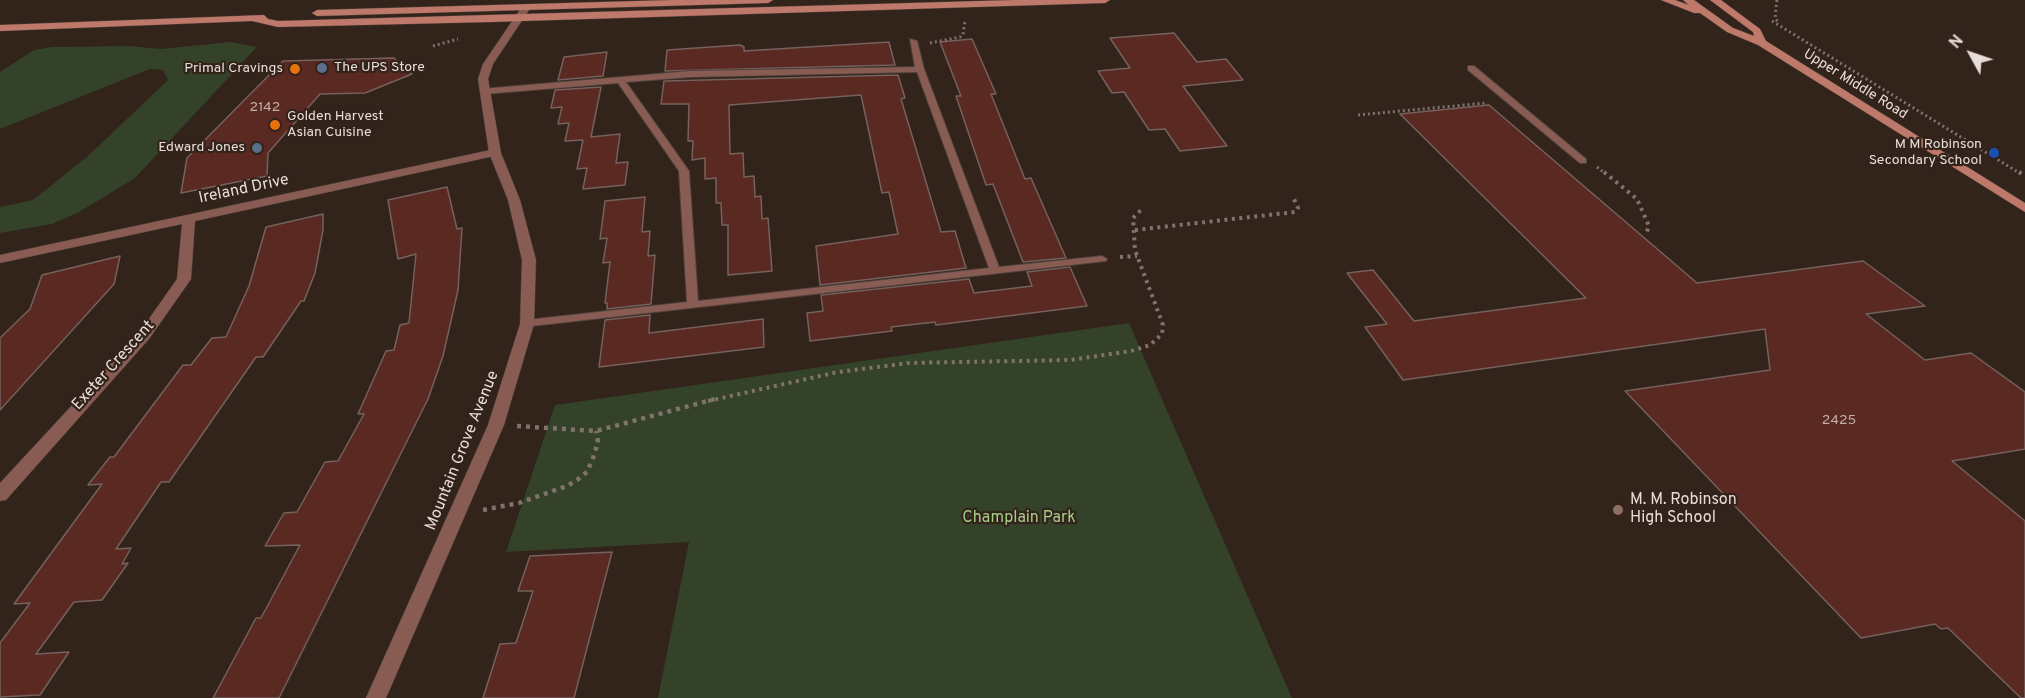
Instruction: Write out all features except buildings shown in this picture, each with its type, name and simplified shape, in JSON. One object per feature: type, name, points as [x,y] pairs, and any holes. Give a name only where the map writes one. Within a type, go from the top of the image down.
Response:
[{"type":"main road","points":[[0,28],[254,19],[278,24],[524,8],[768,0]]},
{"type":"main road","points":[[524,8],[1105,0]]},
{"type":"main road","points":[[1666,0],[1710,16]]},
{"type":"main road","name":"Upper Middle Road","points":[[1688,0],[1730,30],[1762,43],[2025,208]]},
{"type":"main road","name":"Upper Middle Road","points":[[1715,0],[1757,31],[1762,43]]},
{"type":"main road","points":[[1728,0],[1734,12]]},
{"type":"street","name":"Mountain Grove Avenue","points":[[376,698],[496,425],[527,324],[529,260],[514,201],[495,153],[483,79],[488,64],[524,8]]},
{"type":"street","name":"Ireland Drive","points":[[0,259],[495,153]]},
{"type":"street","name":"Exeter Crescent","points":[[0,495],[144,336],[184,279],[189,218]]},
{"type":"lane","points":[[914,43],[920,69],[995,270]]},
{"type":"lane","points":[[1472,68],[1583,161]]},
{"type":"lane","points":[[484,91],[691,74],[920,69]]},
{"type":"lane","points":[[620,79],[684,171],[693,305]]},
{"type":"lane","points":[[527,324],[1102,259]]},
{"type":"path","points":[[1777,0],[1774,18],[1781,26]]},
{"type":"path","points":[[914,43],[960,37],[963,35],[966,13]]},
{"type":"path","points":[[1763,15],[1971,146],[2025,176]]},
{"type":"path","points":[[1358,115],[1511,100]]},
{"type":"path","points":[[1583,161],[1594,165],[1637,199],[1649,225],[1646,234]]},
{"type":"path","points":[[1135,230],[1295,212],[1298,208],[1294,199]]},
{"type":"path","points":[[496,425],[597,431],[694,404],[837,372],[909,363],[1070,360],[1131,351],[1150,345],[1162,334],[1163,325],[1135,250],[1133,218],[1141,210]]},
{"type":"path","points":[[458,514],[519,503],[567,486],[586,472],[598,442],[597,431]]},
{"type":"green space","points":[[231,42],[257,47],[135,178],[79,212],[52,224],[0,233],[0,207],[33,200],[88,156],[168,80],[163,70],[150,69],[0,129],[0,72],[34,50],[52,47],[129,46],[161,49]]},
{"type":"green space","name":"Champlain Park","points":[[1129,323],[1292,698],[658,698],[689,542],[506,552],[555,405]]},
{"type":"place","name":"The UPS Store","points":[[322,68]]},
{"type":"place","name":"Primal Cravings","points":[[295,69]]},
{"type":"place","name":"Golden Harvest Asian Cuisine","points":[[275,125]]},
{"type":"place","name":"Edward Jones","points":[[257,148]]},
{"type":"place","name":"M M Robinson Secondary School","points":[[1994,153]]},
{"type":"place","name":"M. M. Robinson High School","points":[[1618,510]]}]
